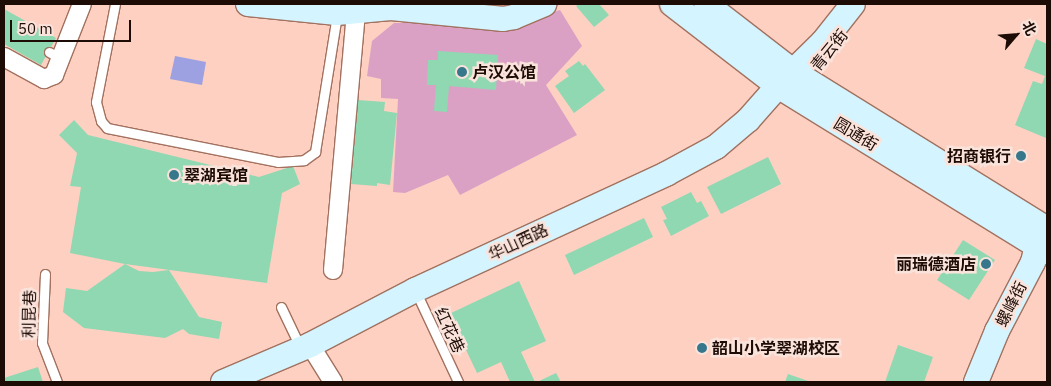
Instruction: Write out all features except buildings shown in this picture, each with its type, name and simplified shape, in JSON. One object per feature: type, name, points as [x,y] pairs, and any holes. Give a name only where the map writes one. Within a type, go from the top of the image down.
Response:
[{"type":"main road","points":[[248,4],[347,13],[391,8],[503,19],[514,17],[544,4]]},
{"type":"main road","name":"圆通街","points":[[672,4],[792,83],[1045,232]]},
{"type":"main road","name":"圆通街","points":[[706,4],[792,83]]},
{"type":"main road","name":"青云街","points":[[792,83],[853,4]]},
{"type":"main road","name":"青云街","points":[[792,83],[864,4]]},
{"type":"main road","name":"华山西路","points":[[256,382],[309,350],[708,152],[730,136],[792,83]]},
{"type":"main road","name":"螺峰街","points":[[976,382],[997,331],[1033,262],[1045,232]]},
{"type":"main road","name":"华山西路","points":[[223,382],[309,350]]},
{"type":"street","points":[[4,57],[44,78],[54,75],[55,55],[82,4]]},
{"type":"street","points":[[333,270],[347,13]]},
{"type":"street","points":[[309,350],[333,382]]},
{"type":"lane","points":[[115,4],[96,102],[100,121],[107,128],[278,162],[304,160],[314,152],[347,13]]},
{"type":"lane","name":"利昆巷","points":[[46,274],[42,342],[57,382]]},
{"type":"lane","name":"红花巷","points":[[418,297],[458,382]]},
{"type":"lane","points":[[281,307],[309,350]]},
{"type":"shaded area","points":[[560,10],[582,46],[546,85],[577,135],[460,195],[448,175],[405,193],[393,192],[398,99],[381,98],[381,79],[367,76],[372,41],[394,23],[518,22]]},
{"type":"water","points":[[175,56],[206,62],[202,85],[170,79]]},
{"type":"place","name":"卢汉公馆","points":[[462,72]]},
{"type":"place","name":"招商银行","points":[[1021,156]]},
{"type":"place","name":"翠湖宾馆","points":[[174,175]]},
{"type":"place","name":"丽瑞德酒店","points":[[986,264]]},
{"type":"place","name":"韶山小学翠湖校区","points":[[702,348]]}]
